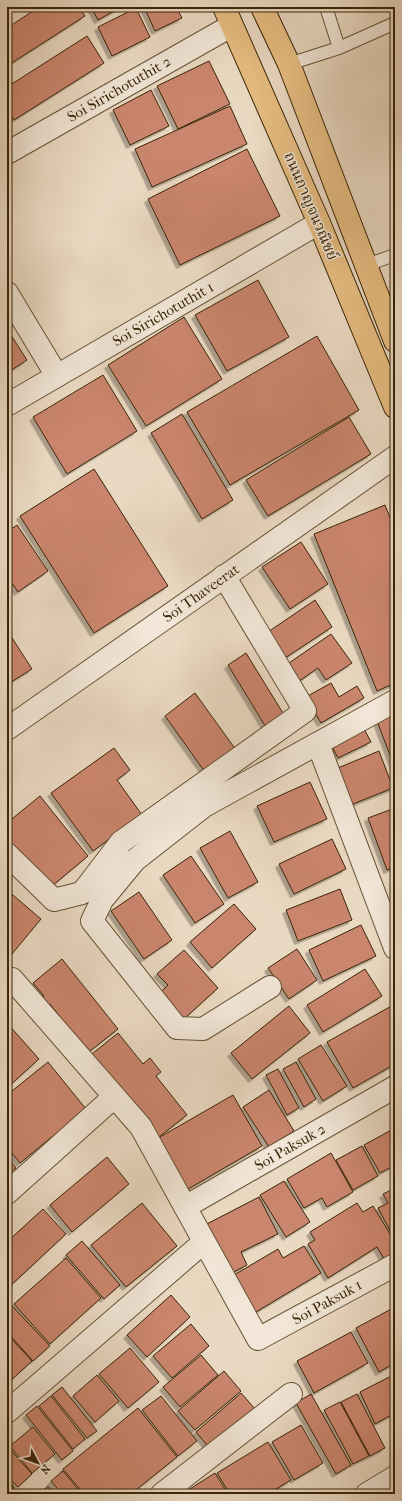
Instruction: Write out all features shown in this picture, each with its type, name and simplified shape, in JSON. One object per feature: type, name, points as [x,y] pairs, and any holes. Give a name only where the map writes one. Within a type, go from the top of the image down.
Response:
[{"type":"main road","name":"ถนนกาญจนวณิชย์","points":[[262,7],[289,64],[395,341]]},
{"type":"main road","name":"ถนนกาญจนวณิชย์","points":[[228,16],[319,223],[395,407]]},
{"type":"street","name":"Soi Sirichotuthit 2","points":[[7,153],[228,16]]},
{"type":"street","name":"Soi Sirichotuthit 1","points":[[7,405],[319,223]]},
{"type":"street","points":[[7,293],[57,376]]},
{"type":"street","name":"Soi Thaveerat","points":[[7,729],[395,457]]},
{"type":"street","points":[[7,854],[54,900],[82,893],[121,842],[305,711],[224,576]]},
{"type":"street","points":[[270,987],[203,1029],[177,1028],[92,921],[102,900],[135,860],[204,806],[395,701]]},
{"type":"street","points":[[318,744],[395,948]]},
{"type":"street","points":[[7,1412],[204,1242],[141,1127],[12,979]]},
{"type":"street","name":"Soi Paksuk 2","points":[[185,1207],[395,1087]]},
{"type":"street","points":[[7,1193],[114,1097]]},
{"type":"street","name":"Soi Paksuk 1","points":[[204,1242],[258,1339],[395,1265]]},
{"type":"street","points":[[162,1494],[291,1394]]},
{"type":"street","points":[[367,1494],[395,1478]]},
{"type":"lane","points":[[326,7],[339,48]]},
{"type":"lane","points":[[289,64],[339,48],[395,23]]},
{"type":"lane","points":[[366,265],[395,255]]},
{"type":"building","points":[[39,7],[79,7],[85,16],[7,66],[7,28]]},
{"type":"building","points":[[91,7],[121,7],[98,20]]},
{"type":"building","points":[[144,7],[176,7],[182,18],[155,31]]},
{"type":"building","points":[[136,8],[150,37],[112,56],[98,27]]},
{"type":"building","points":[[87,36],[104,63],[14,120],[7,109],[7,87]]},
{"type":"building","points":[[209,61],[230,104],[178,129],[157,86]]},
{"type":"building","points":[[151,90],[169,126],[130,145],[113,110]]},
{"type":"building","points":[[230,106],[247,144],[152,187],[135,149]]},
{"type":"building","points":[[247,149],[280,216],[180,265],[148,199]]},
{"type":"building","points":[[258,280],[289,337],[227,371],[195,315]]},
{"type":"building","points":[[184,317],[222,379],[146,426],[108,365]]},
{"type":"building","points":[[7,329],[27,360],[7,373]]},
{"type":"building","points":[[317,336],[359,410],[230,485],[187,412]]},
{"type":"building","points":[[103,375],[137,431],[67,474],[33,417]]},
{"type":"building","points":[[182,414],[233,500],[202,519],[151,433]]},
{"type":"building","points":[[349,417],[371,454],[268,516],[246,480]]},
{"type":"building","points":[[94,469],[168,586],[94,633],[20,516]]},
{"type":"building","points":[[385,505],[395,530],[395,683],[377,691],[314,534]]},
{"type":"building","points":[[17,525],[48,571],[18,592],[7,576],[7,532]]},
{"type":"building","points":[[301,542],[328,584],[290,609],[262,567]]},
{"type":"building","points":[[315,600],[332,627],[282,660],[265,634]]},
{"type":"building","points":[[7,630],[32,669],[11,682],[7,675]]},
{"type":"building","points":[[331,634],[352,663],[326,680],[318,668],[298,682],[286,665]]},
{"type":"building","points":[[246,653],[286,718],[267,729],[228,665]]},
{"type":"building","points":[[331,683],[339,697],[357,686],[364,698],[321,723],[306,697]]},
{"type":"building","points":[[195,693],[236,750],[205,772],[165,716]]},
{"type":"building","points":[[395,708],[395,768],[375,716]]},
{"type":"building","points":[[362,725],[371,742],[338,758],[329,741]]},
{"type":"building","points":[[114,748],[130,770],[117,780],[142,815],[93,851],[51,793]]},
{"type":"building","points":[[379,751],[393,788],[348,806],[333,770]]},
{"type":"building","points":[[310,782],[327,819],[274,842],[257,806]]},
{"type":"building","points":[[40,796],[88,856],[46,891],[7,843],[7,823]]},
{"type":"building","points":[[395,808],[395,867],[387,870],[368,818]]},
{"type":"building","points":[[230,831],[258,882],[228,898],[200,848]]},
{"type":"building","points":[[332,839],[346,869],[294,894],[279,864]]},
{"type":"building","points":[[191,856],[224,904],[195,923],[163,875]]},
{"type":"building","points":[[340,889],[352,920],[298,941],[286,910]]},
{"type":"building","points":[[7,890],[41,919],[7,960]]},
{"type":"building","points":[[139,892],[172,940],[144,959],[111,911]]},
{"type":"building","points":[[234,904],[256,929],[212,968],[190,942]]},
{"type":"building","points":[[361,925],[376,956],[323,981],[309,950]]},
{"type":"building","points":[[297,949],[317,980],[289,999],[268,968]]},
{"type":"building","points":[[184,950],[218,988],[184,1019],[160,993],[168,985],[157,974]]},
{"type":"building","points":[[62,959],[118,1029],[90,1051],[75,1034],[70,1039],[60,1027],[65,1023],[50,1004],[45,1009],[38,1000],[44,996],[33,983]]},
{"type":"building","points":[[365,969],[382,996],[323,1032],[307,1005]]},
{"type":"building","points":[[395,1004],[395,1064],[353,1088],[327,1042]]},
{"type":"building","points":[[289,1006],[310,1033],[252,1079],[231,1053]]},
{"type":"building","points":[[7,1023],[39,1059],[7,1088]]},
{"type":"building","points":[[118,1033],[143,1064],[150,1058],[161,1072],[156,1076],[187,1115],[159,1137],[92,1054]]},
{"type":"building","points":[[321,1045],[347,1086],[323,1101],[298,1059]]},
{"type":"building","points":[[48,1062],[86,1109],[20,1163],[7,1147],[7,1095]]},
{"type":"building","points":[[296,1062],[316,1099],[304,1107],[283,1069]]},
{"type":"building","points":[[278,1069],[299,1108],[287,1115],[266,1075]]},
{"type":"building","points":[[269,1090],[294,1131],[269,1147],[243,1107]]},
{"type":"building","points":[[233,1095],[262,1146],[183,1192],[153,1141]]},
{"type":"building","points":[[395,1128],[395,1165],[380,1173],[364,1145]]},
{"type":"building","points":[[362,1146],[378,1176],[353,1190],[336,1160]]},
{"type":"building","points":[[331,1153],[353,1192],[327,1207],[322,1198],[304,1208],[287,1179]]},
{"type":"building","points":[[7,1157],[16,1168],[7,1175]]},
{"type":"building","points":[[107,1157],[129,1184],[72,1232],[50,1205]]},
{"type":"building","points":[[284,1181],[310,1222],[286,1237],[260,1195]]},
{"type":"building","points":[[395,1188],[395,1240],[378,1208],[388,1203],[383,1194]]},
{"type":"building","points":[[259,1197],[278,1234],[241,1252],[247,1265],[226,1276],[201,1227]]},
{"type":"building","points":[[142,1203],[177,1246],[126,1287],[91,1245]]},
{"type":"building","points":[[357,1203],[363,1212],[373,1206],[395,1242],[395,1252],[384,1259],[377,1247],[328,1278],[308,1244],[315,1240],[310,1232]]},
{"type":"building","points":[[43,1209],[66,1234],[8,1288],[7,1242]]},
{"type":"building","points":[[82,1241],[120,1285],[104,1299],[66,1255]]},
{"type":"building","points":[[304,1246],[321,1273],[251,1315],[229,1278],[278,1249],[283,1258]]},
{"type":"building","points":[[66,1258],[101,1298],[50,1344],[14,1304]]},
{"type":"building","points":[[171,1295],[190,1317],[147,1357],[127,1335]]},
{"type":"building","points":[[12,1306],[50,1346],[33,1361],[7,1332],[7,1311]]},
{"type":"building","points":[[395,1307],[395,1363],[379,1372],[356,1328]]},
{"type":"building","points":[[191,1324],[209,1346],[172,1378],[153,1356]]},
{"type":"building","points":[[351,1332],[368,1363],[314,1393],[297,1361]]},
{"type":"building","points":[[7,1334],[32,1361],[7,1384]]},
{"type":"building","points":[[130,1348],[159,1382],[128,1408],[99,1374]]},
{"type":"building","points":[[201,1355],[218,1375],[180,1407],[163,1387]]},
{"type":"building","points":[[224,1371],[241,1391],[195,1430],[178,1411]]},
{"type":"building","points":[[395,1374],[395,1413],[375,1424],[360,1392]]},
{"type":"building","points":[[97,1375],[119,1401],[95,1422],[73,1396]]},
{"type":"building","points":[[62,1387],[97,1431],[87,1438],[52,1395]]},
{"type":"building","points":[[241,1393],[256,1410],[211,1450],[196,1432]]},
{"type":"building","points":[[311,1394],[351,1465],[336,1474],[296,1403]]},
{"type":"building","points":[[357,1394],[385,1448],[370,1456],[341,1402]]},
{"type":"building","points":[[51,1396],[85,1439],[73,1449],[39,1406]]},
{"type":"building","points":[[161,1396],[197,1441],[178,1456],[142,1410]]},
{"type":"building","points":[[340,1402],[369,1456],[353,1464],[324,1410]]},
{"type":"building","points":[[37,1406],[73,1451],[62,1460],[26,1415]]},
{"type":"building","points":[[138,1408],[177,1457],[131,1494],[84,1494],[63,1469]]},
{"type":"building","points":[[301,1425],[323,1463],[294,1480],[272,1442]]},
{"type":"building","points":[[33,1427],[55,1454],[32,1473],[10,1446]]},
{"type":"building","points":[[268,1442],[291,1480],[268,1494],[230,1494],[217,1473]]},
{"type":"building","points":[[7,1446],[32,1474],[18,1487],[7,1476]]},
{"type":"building","points":[[63,1471],[82,1494],[62,1494],[51,1481]]},
{"type":"building","points":[[215,1473],[228,1494],[187,1494],[185,1492]]},
{"type":"building","points":[[7,1479],[14,1487],[7,1494]]},
{"type":"building","points":[[48,1486],[54,1494],[38,1494]]}]
